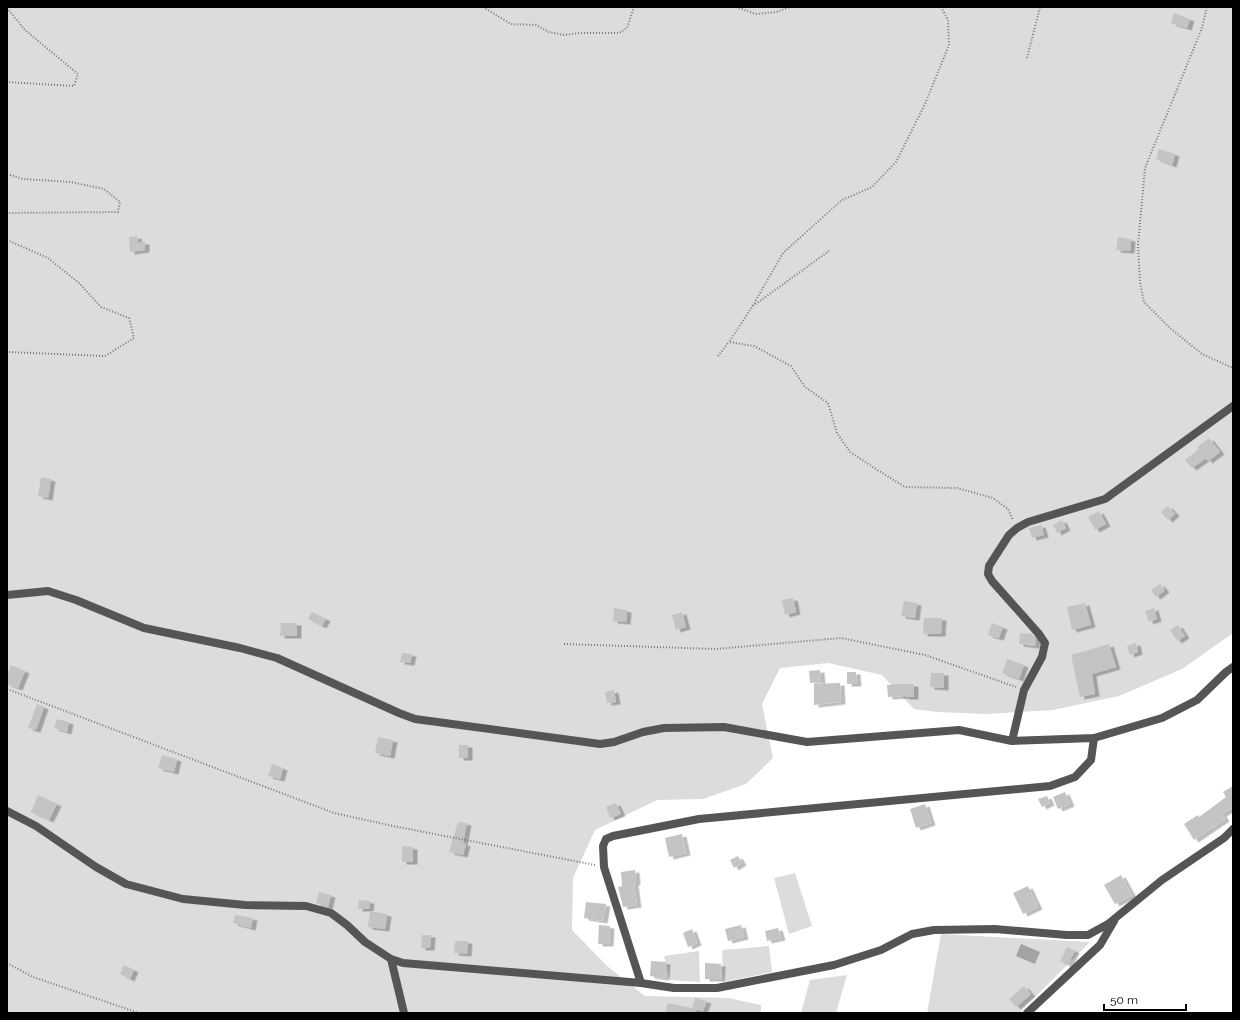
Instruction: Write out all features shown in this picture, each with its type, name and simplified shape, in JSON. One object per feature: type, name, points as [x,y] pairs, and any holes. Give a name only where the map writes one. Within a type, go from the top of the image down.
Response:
[{"type":"street","points":[[1012,740],[1024,690],[1042,657],[1045,643],[1039,634],[992,581],[988,574],[989,566],[1009,535],[1017,528],[1028,522],[1105,499],[1233,406]]},
{"type":"street","points":[[7,595],[48,591],[76,600],[144,628],[240,648],[277,658],[398,713],[415,719],[600,744],[614,742],[643,732],[664,728],[724,727],[807,742],[959,730],[1012,740],[1094,738],[1162,718],[1197,700],[1233,667]]},
{"type":"street","points":[[641,983],[604,867],[603,846],[606,839],[613,836],[699,819],[1050,786],[1075,777],[1091,760],[1094,738]]},
{"type":"street","points":[[7,811],[36,826],[96,868],[126,884],[183,899],[245,905],[306,906],[331,913],[347,924],[365,942],[391,958],[403,963],[641,983],[674,988],[717,988],[834,965],[881,950],[912,934],[934,930],[995,928],[1067,935],[1088,935],[1108,924],[1162,880],[1224,838],[1233,829]]},
{"type":"street","points":[[1027,1013],[1100,945],[1117,916]]},
{"type":"street","points":[[391,958],[404,1013]]},
{"type":"path","points":[[483,7],[511,24],[536,25],[549,32],[564,35],[580,32],[619,33],[627,28],[634,7],[655,7]]},
{"type":"path","points":[[736,7],[756,14],[776,12],[790,7]]},
{"type":"path","points":[[718,356],[752,307],[783,252],[842,200],[872,187],[896,162],[925,104],[949,45],[948,20],[941,7]]},
{"type":"path","points":[[1026,58],[1040,7]]},
{"type":"path","points":[[1207,7],[1202,28],[1145,168],[1138,246],[1140,282],[1144,302],[1170,328],[1202,354],[1233,368]]},
{"type":"path","points":[[7,8],[25,30],[78,74],[74,86],[7,82]]},
{"type":"path","points":[[7,174],[23,179],[71,182],[104,189],[120,202],[118,212],[7,213]]},
{"type":"path","points":[[7,240],[48,258],[79,283],[101,307],[129,318],[134,338],[105,356],[7,352]]},
{"type":"path","points":[[752,307],[830,251]]},
{"type":"path","points":[[729,342],[754,346],[791,366],[805,387],[828,403],[837,433],[850,452],[879,471],[905,487],[957,488],[993,498],[1008,509],[1017,528]]},
{"type":"path","points":[[564,644],[716,649],[842,638],[925,655],[1024,690]]},
{"type":"path","points":[[7,689],[334,813],[604,867]]},
{"type":"path","points":[[7,963],[33,977],[139,1013]]},
{"type":"shaded area","points":[[7,7],[1233,7],[1233,633],[1182,669],[1119,696],[1053,710],[987,714],[937,712],[914,709],[882,675],[828,663],[780,668],[762,704],[773,758],[746,784],[703,799],[657,800],[595,830],[573,878],[572,930],[607,966],[645,996],[728,998],[761,1005],[761,1013],[7,1013]]},
{"type":"shaded area","points":[[795,873],[812,926],[789,934],[774,878]]},
{"type":"shaded area","points":[[941,934],[1090,942],[1019,1013],[927,1013]]},
{"type":"shaded area","points":[[1021,944],[1040,952],[1035,964],[1016,956]]},
{"type":"shaded area","points":[[769,946],[772,972],[723,982],[722,950]]},
{"type":"shaded area","points":[[699,951],[700,982],[670,980],[664,956]]},
{"type":"shaded area","points":[[847,975],[836,1013],[801,1013],[810,980]]},
{"type":"building","points":[[1174,13],[1190,19],[1187,28],[1171,23]]},
{"type":"building","points":[[1159,149],[1175,154],[1172,165],[1156,159]]},
{"type":"building","points":[[137,236],[138,242],[145,242],[145,250],[130,252],[129,237]]},
{"type":"building","points":[[1118,237],[1131,239],[1130,251],[1116,250]]},
{"type":"building","points":[[1209,438],[1220,452],[1208,461],[1206,458],[1192,468],[1185,460],[1199,449],[1197,447]]},
{"type":"building","points":[[41,477],[51,479],[48,498],[38,496]]},
{"type":"building","points":[[1168,506],[1175,514],[1168,520],[1161,512]]},
{"type":"building","points":[[1099,511],[1106,524],[1095,530],[1088,517]]},
{"type":"building","points":[[1062,520],[1066,528],[1057,533],[1053,525]]},
{"type":"building","points":[[1041,525],[1044,535],[1032,538],[1029,528]]},
{"type":"building","points":[[1160,584],[1165,590],[1156,597],[1151,590]]},
{"type":"building","points":[[793,598],[796,612],[785,615],[782,600]]},
{"type":"building","points":[[904,601],[917,603],[915,618],[901,616]]},
{"type":"building","points":[[1085,603],[1091,625],[1072,630],[1067,607]]},
{"type":"building","points":[[614,608],[627,610],[626,622],[613,621]]},
{"type":"building","points":[[1154,608],[1157,619],[1149,622],[1145,611]]},
{"type":"building","points":[[312,612],[326,619],[322,626],[308,619]]},
{"type":"building","points":[[682,612],[686,627],[676,630],[672,615]]},
{"type":"building","points":[[924,618],[942,618],[941,634],[923,634]]},
{"type":"building","points":[[281,623],[297,623],[297,636],[280,636]]},
{"type":"building","points":[[992,623],[1003,627],[999,638],[988,635]]},
{"type":"building","points":[[1178,625],[1185,636],[1177,641],[1170,630]]},
{"type":"building","points":[[1020,633],[1032,634],[1036,639],[1035,646],[1019,644]]},
{"type":"building","points":[[1136,643],[1138,652],[1130,655],[1127,646]]},
{"type":"building","points":[[1109,644],[1116,667],[1092,674],[1095,694],[1080,697],[1071,655]]},
{"type":"building","points":[[402,653],[412,654],[410,663],[400,662]]},
{"type":"building","points":[[1007,659],[1024,665],[1019,679],[1002,673]]},
{"type":"building","points":[[11,665],[25,671],[18,688],[7,684],[7,675]]},
{"type":"building","points":[[820,670],[821,682],[810,683],[809,671]]},
{"type":"building","points":[[847,672],[856,672],[857,684],[847,684]]},
{"type":"building","points":[[931,673],[944,673],[944,688],[930,687]]},
{"type":"building","points":[[840,683],[841,702],[814,705],[814,684]]},
{"type":"building","points":[[914,684],[914,697],[888,697],[887,685]]},
{"type":"building","points":[[614,690],[616,702],[607,703],[605,692]]},
{"type":"building","points":[[37,704],[44,707],[36,730],[28,728]]},
{"type":"building","points":[[57,719],[69,722],[67,732],[54,728]]},
{"type":"building","points":[[378,737],[393,740],[390,756],[375,753]]},
{"type":"building","points":[[459,745],[468,745],[468,758],[459,758]]},
{"type":"building","points":[[162,755],[177,759],[174,772],[158,768]]},
{"type":"building","points":[[272,764],[283,768],[280,779],[268,776]]},
{"type":"building","points":[[1233,786],[1233,809],[1232,808],[1222,814],[1225,819],[1194,840],[1184,824],[1198,815],[1199,817],[1226,797],[1223,792]]},
{"type":"building","points":[[1065,792],[1070,804],[1058,809],[1053,797]]},
{"type":"building","points":[[38,795],[57,804],[49,820],[31,812]]},
{"type":"building","points":[[1047,796],[1050,803],[1042,807],[1038,799]]},
{"type":"building","points":[[616,803],[621,814],[610,818],[606,807]]},
{"type":"building","points":[[925,804],[931,823],[916,828],[910,809]]},
{"type":"building","points":[[458,822],[467,823],[463,843],[466,844],[463,855],[449,852]]},
{"type":"building","points":[[682,834],[686,853],[669,857],[665,838]]},
{"type":"building","points":[[402,846],[413,847],[413,862],[402,862]]},
{"type":"building","points":[[738,856],[742,863],[734,868],[730,860]]},
{"type":"building","points":[[635,870],[636,882],[634,883],[637,905],[623,907],[618,887],[622,886],[621,872]]},
{"type":"building","points":[[1121,875],[1132,895],[1115,904],[1104,885]]},
{"type":"building","points":[[1028,886],[1038,907],[1023,914],[1013,893]]},
{"type":"building","points":[[319,892],[331,895],[328,907],[316,903]]},
{"type":"building","points":[[359,900],[370,901],[369,909],[358,909]]},
{"type":"building","points":[[586,902],[606,904],[603,921],[584,918]]},
{"type":"building","points":[[370,911],[387,914],[385,929],[368,927]]},
{"type":"building","points":[[235,915],[253,918],[251,928],[233,923]]},
{"type":"building","points":[[599,925],[610,926],[609,944],[598,944]]},
{"type":"building","points":[[741,925],[744,937],[728,941],[725,929]]},
{"type":"building","points":[[778,928],[781,938],[767,941],[765,931]]},
{"type":"building","points":[[692,929],[697,943],[688,947],[683,933]]},
{"type":"building","points":[[422,935],[431,935],[430,948],[421,948]]},
{"type":"building","points":[[455,941],[468,941],[467,954],[454,953]]},
{"type":"building","points":[[1067,947],[1075,951],[1068,965],[1060,961]]},
{"type":"building","points":[[651,961],[666,962],[665,978],[650,976]]},
{"type":"building","points":[[705,963],[721,964],[720,979],[705,979]]},
{"type":"building","points":[[124,965],[134,970],[130,979],[120,974]]},
{"type":"building","points":[[1024,986],[1031,994],[1016,1007],[1009,999]]},
{"type":"building","points":[[695,998],[707,1001],[703,1011],[692,1008]]},
{"type":"building","points":[[668,1003],[696,1009],[696,1013],[665,1013]]}]
